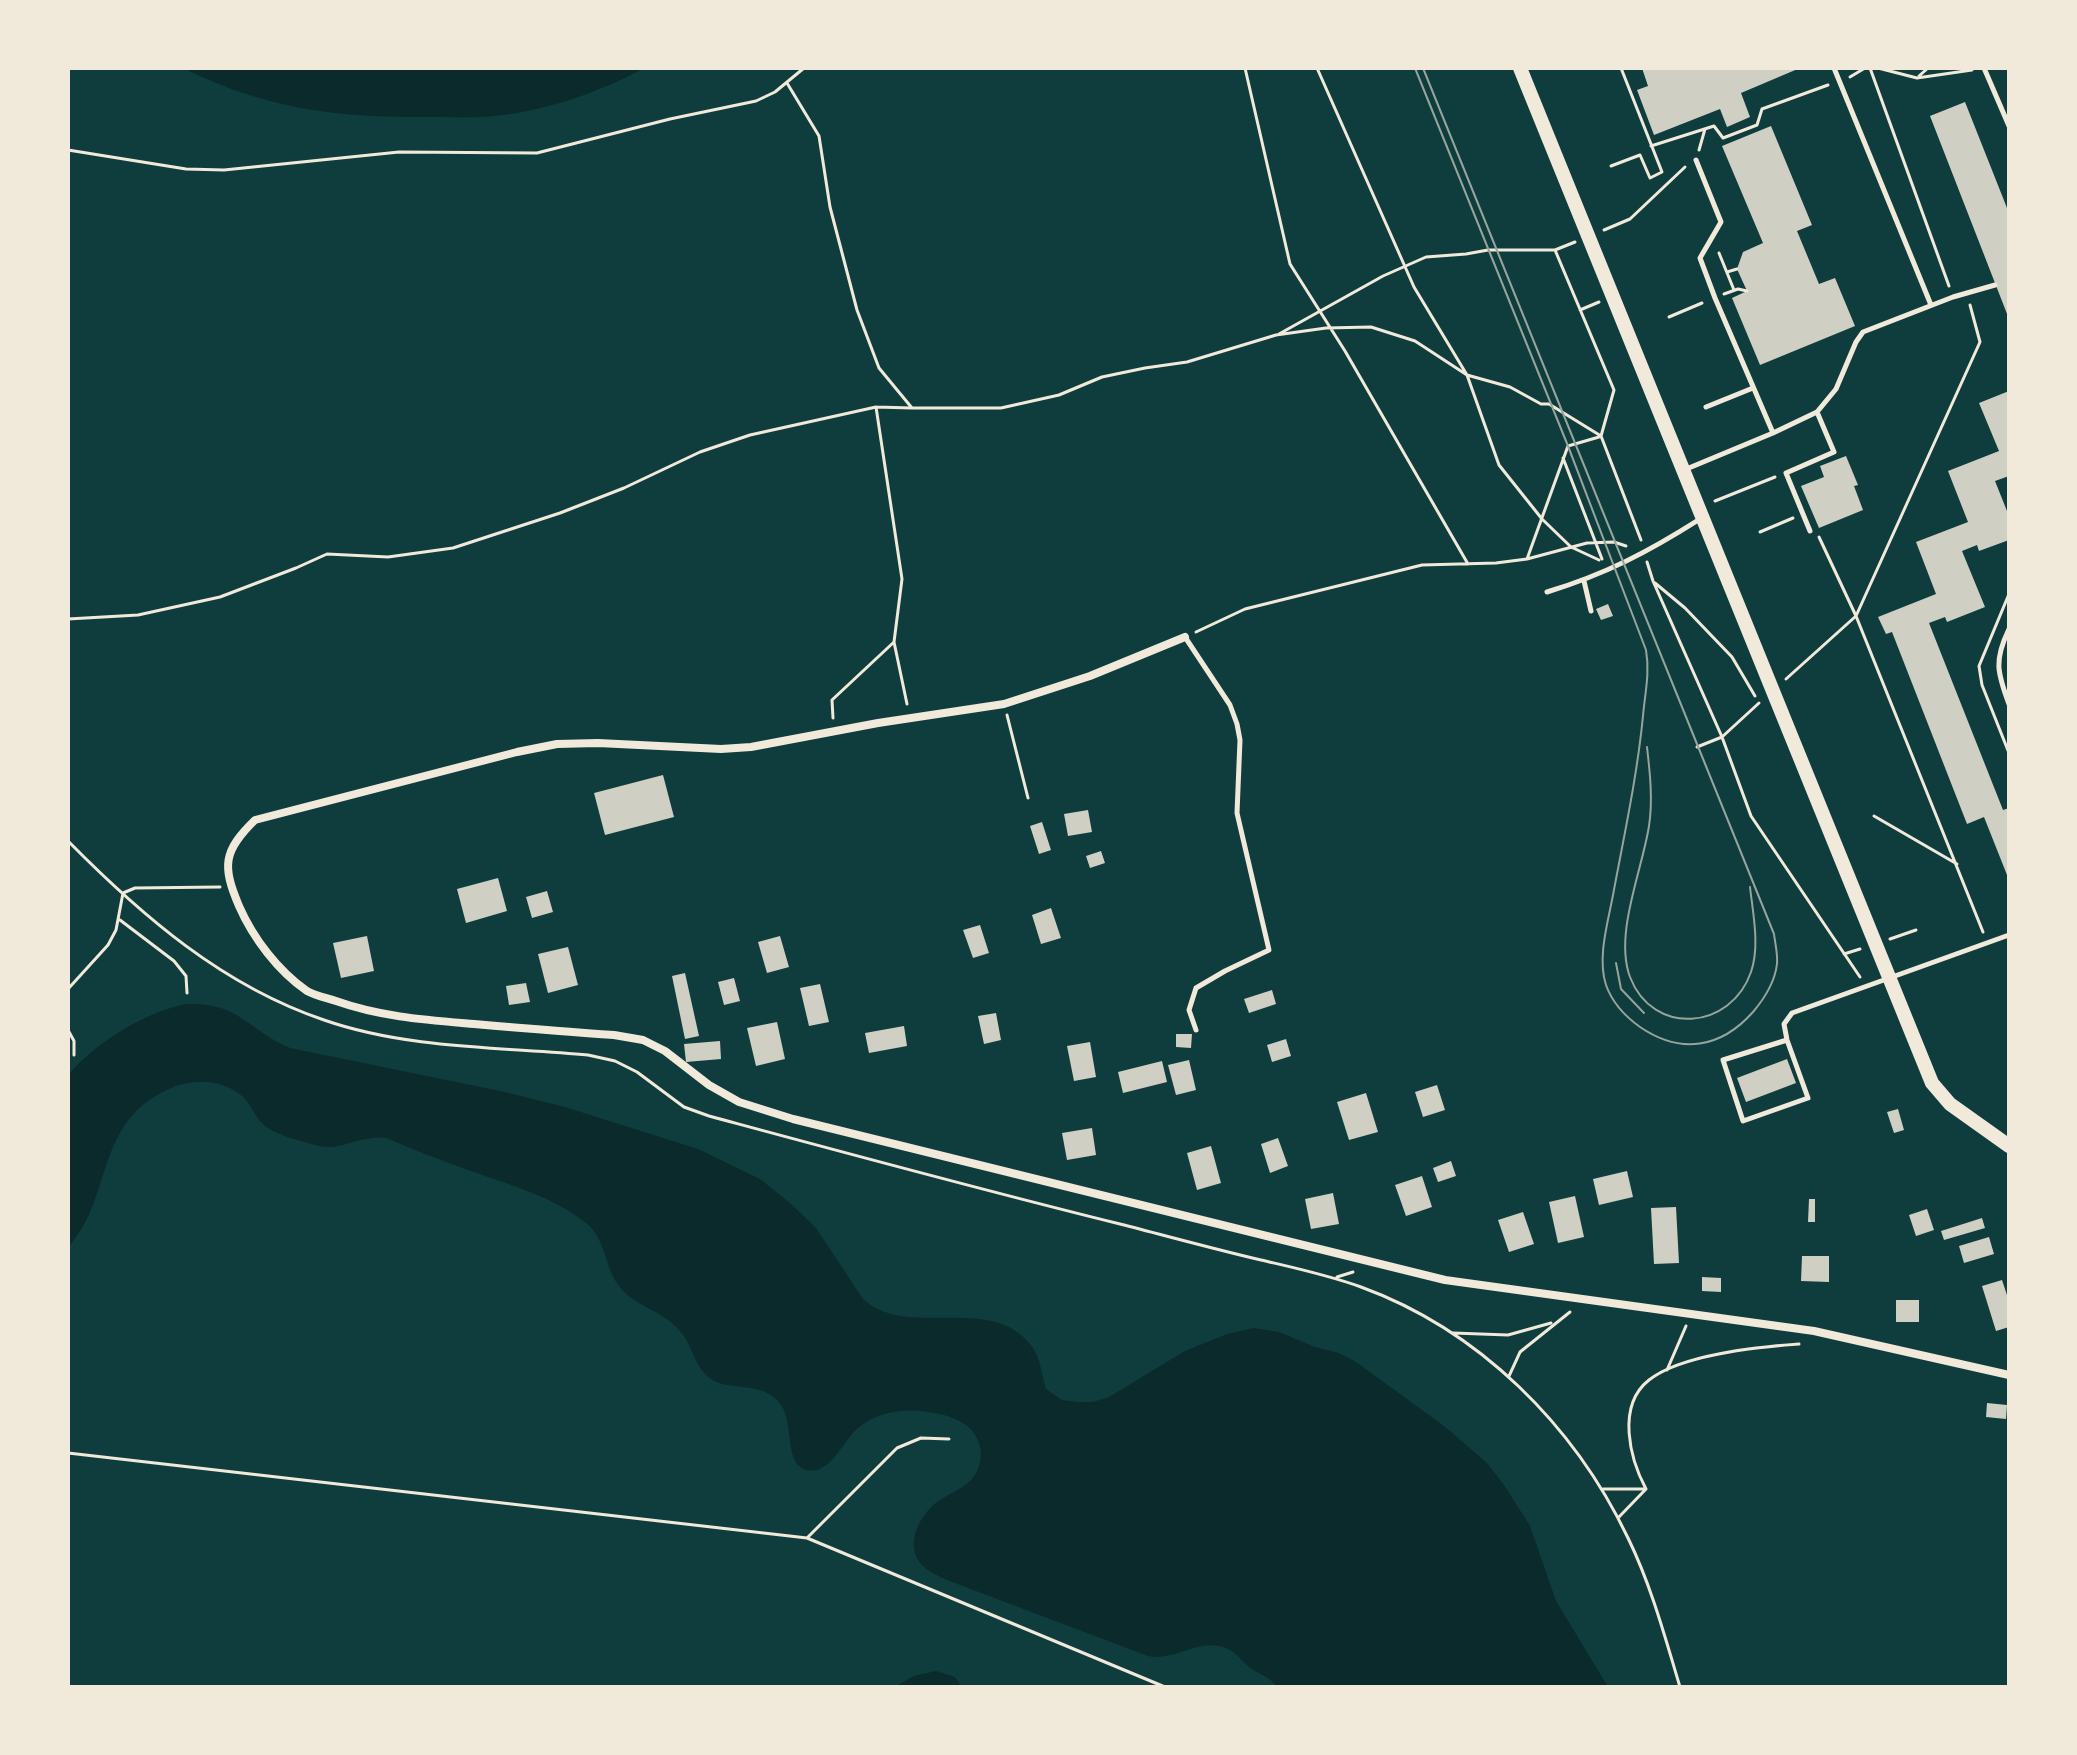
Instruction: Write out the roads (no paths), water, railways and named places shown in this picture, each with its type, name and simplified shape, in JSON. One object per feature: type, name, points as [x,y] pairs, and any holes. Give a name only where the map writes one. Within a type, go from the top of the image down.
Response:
[{"type":"main road","points":[[1520,68],[1932,1083],[1950,1104],[2009,1146]]},
{"type":"street","points":[[1185,637],[1090,676],[1004,704],[751,747],[721,749],[598,743],[557,744],[517,752],[255,820],[235,839],[227,858],[228,875],[240,908],[258,939],[285,973],[310,992],[353,1007],[406,1019],[614,1035],[643,1040],[665,1051],[709,1085],[739,1102],[793,1119],[1445,1280],[1814,1331],[2009,1375]]},
{"type":"lane","points":[[1834,68],[1931,305]]},
{"type":"lane","points":[[1984,68],[2009,126]]},
{"type":"lane","points":[[1696,160],[1721,222],[1700,258],[1773,433]]},
{"type":"lane","points":[[1682,471],[1817,412],[1836,389],[1863,332],[1953,297],[1995,285]]},
{"type":"lane","points":[[1706,407],[1753,388]]},
{"type":"lane","points":[[1814,532],[1802,514],[1786,473],[1834,452],[1817,412]]},
{"type":"lane","points":[[1547,592],[1584,581],[1645,554],[1701,518]]},
{"type":"lane","points":[[1584,581],[1591,611]]},
{"type":"lane","points":[[2009,629],[1998,656],[1999,675],[2009,704]]},
{"type":"lane","points":[[1185,637],[1230,705],[1237,724],[1240,740],[1237,813],[1269,950],[1196,988],[1189,1010],[1196,1030]]},
{"type":"lane","points":[[1787,1040],[1723,1060],[1743,1121],[1808,1098],[1787,1040],[1784,1024],[1792,1013],[2009,935]]},
{"type":"water","points":[[183,68],[645,68],[586,94],[524,112],[482,117],[388,117],[298,108],[242,93]]},
{"type":"water","points":[[186,1004],[219,1007],[231,1012],[290,1048],[505,1092],[565,1107],[698,1149],[760,1179],[790,1203],[816,1228],[863,1299],[881,1311],[902,1316],[993,1321],[1013,1329],[1034,1349],[1046,1389],[1062,1400],[1093,1402],[1109,1397],[1185,1351],[1227,1334],[1253,1328],[1279,1332],[1339,1353],[1444,1426],[1487,1463],[1530,1526],[1556,1601],[1608,1687],[1277,1687],[1228,1649],[1208,1645],[1168,1656],[1148,1656],[947,1580],[922,1565],[914,1549],[914,1540],[930,1508],[964,1486],[976,1472],[981,1450],[972,1430],[966,1425],[932,1413],[912,1411],[887,1414],[858,1428],[828,1464],[813,1471],[804,1469],[794,1457],[786,1417],[777,1400],[759,1390],[721,1384],[705,1374],[677,1328],[619,1286],[593,1229],[573,1214],[530,1192],[386,1138],[324,1147],[281,1135],[263,1124],[241,1095],[225,1086],[191,1082],[174,1087],[158,1094],[131,1117],[114,1146],[93,1206],[68,1247],[68,1075],[93,1051],[122,1030],[154,1014]]},
{"type":"water","points":[[936,1671],[955,1677],[962,1687],[894,1687],[914,1676]]},
{"type":"tram line","points":[[1415,68],[1568,446],[1646,650],[1647,683],[1637,761],[1604,940],[1606,985],[1625,1014],[1655,1036],[1685,1044],[1714,1040],[1741,1024],[1768,990],[1777,964],[1774,934],[1423,68]]},
{"type":"tram line","points":[[1647,747],[1650,816],[1625,942],[1630,977],[1641,996],[1656,1010],[1673,1017],[1692,1019],[1710,1015],[1727,1006],[1741,991],[1751,972],[1755,952],[1750,887]]},
{"type":"tram line","points":[[1616,963],[1621,989],[1644,1013]]}]
